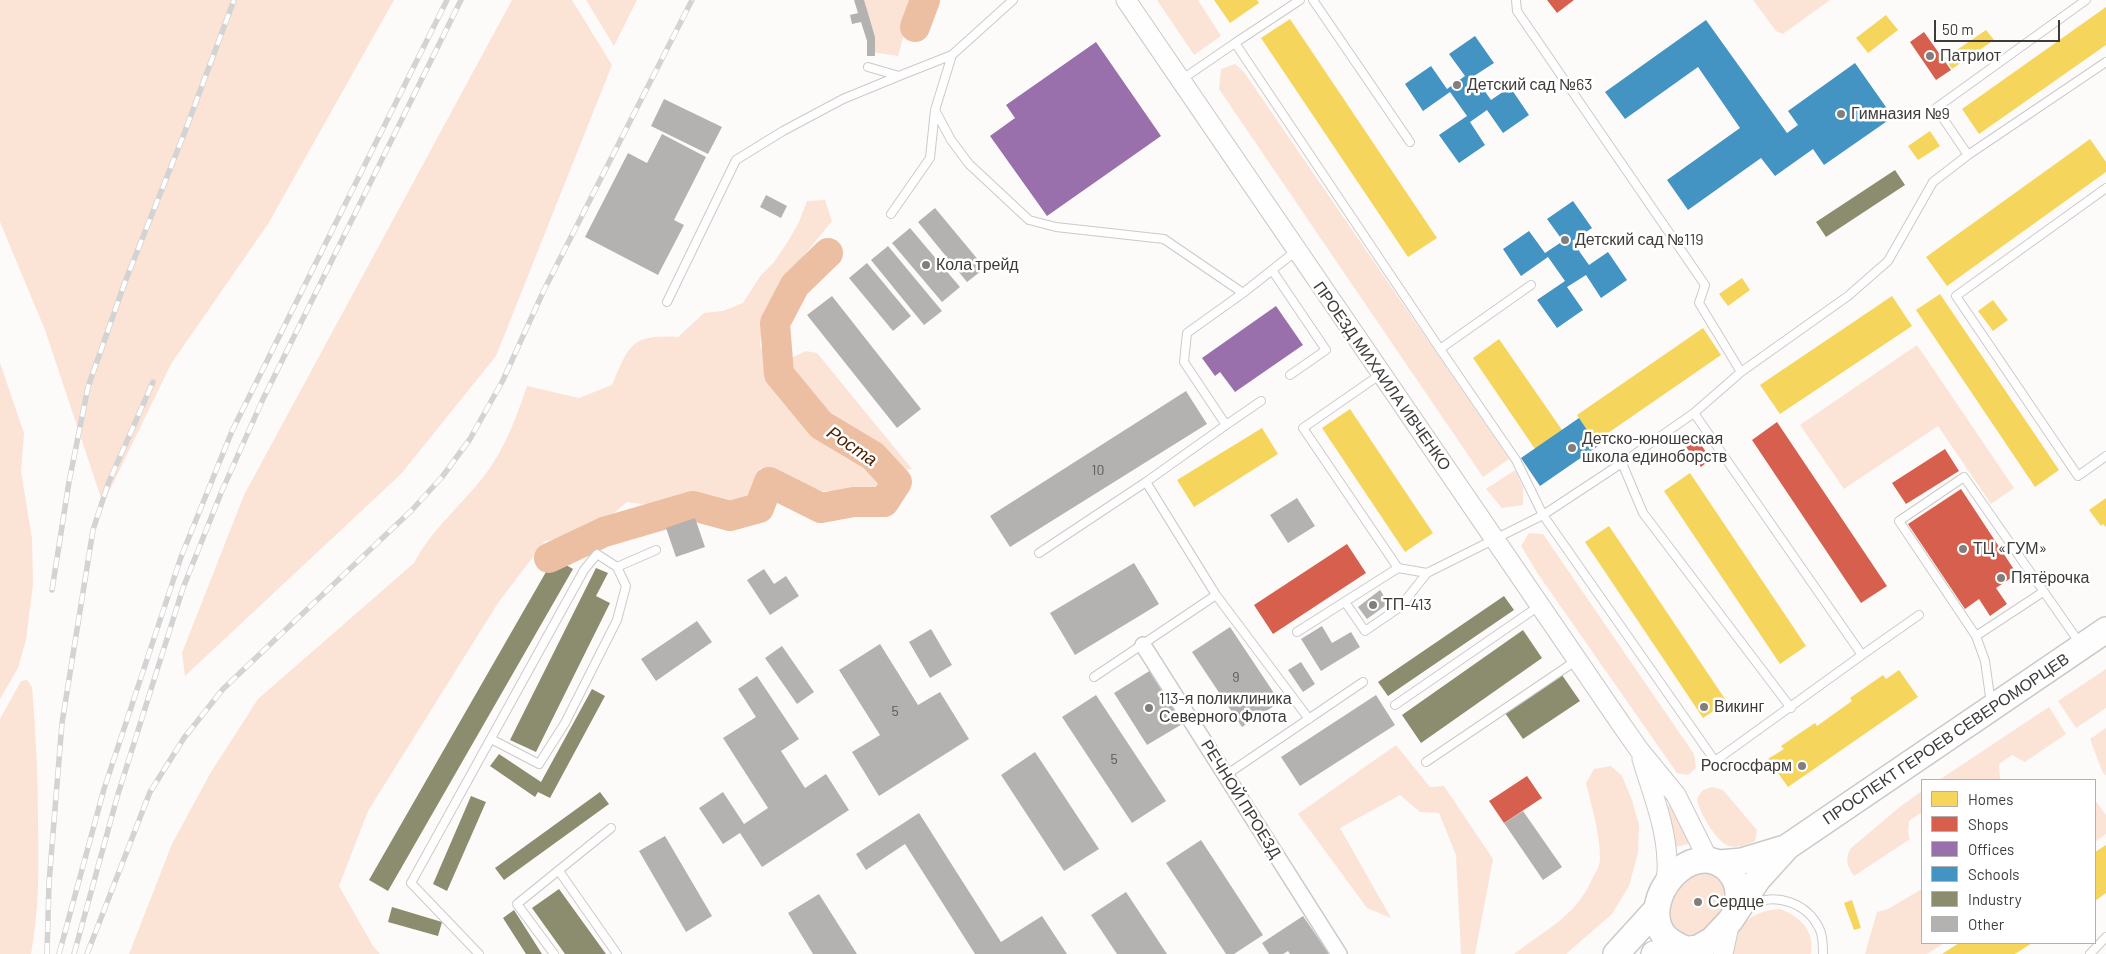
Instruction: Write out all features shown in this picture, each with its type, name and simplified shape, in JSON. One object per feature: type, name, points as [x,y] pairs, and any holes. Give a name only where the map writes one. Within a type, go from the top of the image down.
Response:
[{"type":"main road","name":"ПРОСПЕКТ ГЕРОЕВ СЕВЕРОМОРЦЕВ","points":[[1660,899],[1663,933],[1671,950],[1698,948],[1705,945],[1720,933],[1758,879],[1787,847],[2106,630]]},
{"type":"main road","name":"ПРОСПЕКТ ГЕРОЕВ СЕВЕРОМОРЦЕВ","points":[[1616,954],[1660,899],[1676,873],[1690,862],[1742,861],[1787,847]]},
{"type":"main road","points":[[1714,861],[1729,871],[1737,882],[1739,891],[1734,914]]},
{"type":"street","name":"ПРОЕЗД МИХАИЛА ИВЧЕНКО","points":[[1126,0],[1640,751]]},
{"type":"street","name":"РЕЧНОЙ ПРОЕЗД","points":[[1143,645],[1338,954]]},
{"type":"street","points":[[1640,751],[1676,795],[1714,861]]},
{"type":"street","points":[[1640,751],[1657,806],[1666,845],[1667,863],[1660,899]]},
{"type":"street","points":[[1723,954],[1734,914]]},
{"type":"lane","points":[[667,302],[736,160],[842,98],[952,55],[1012,0]]},
{"type":"lane","points":[[1180,81],[1300,0]]},
{"type":"lane","points":[[1313,0],[1410,142]]},
{"type":"lane","points":[[1516,0],[1517,11],[1705,285],[1699,303],[1741,372]]},
{"type":"lane","points":[[1968,155],[1936,108],[2086,0]]},
{"type":"lane","points":[[1235,43],[1440,350],[1516,460],[1542,515],[1715,761],[1919,615]]},
{"type":"lane","points":[[891,214],[930,158],[935,110],[952,55]]},
{"type":"lane","points":[[1345,602],[1365,631],[1400,607],[1427,573],[1542,515],[1694,413],[1741,372],[1848,296],[1888,261],[1933,182],[1968,155],[2106,62]]},
{"type":"lane","points":[[868,66],[899,76]]},
{"type":"lane","points":[[935,110],[951,140],[969,164],[1029,220],[1056,227],[1164,239],[1243,293]]},
{"type":"lane","points":[[2106,188],[1956,296],[2078,476],[2106,456]]},
{"type":"lane","points":[[1226,425],[1184,362],[1187,334],[1296,251]]},
{"type":"lane","points":[[1272,270],[1326,350],[1290,375]]},
{"type":"lane","points":[[1440,350],[1531,285]]},
{"type":"lane","points":[[1381,374],[1303,428],[1398,568]]},
{"type":"lane","points":[[1039,553],[1146,482],[1261,401]]},
{"type":"lane","points":[[1694,413],[1862,655]]},
{"type":"lane","points":[[1622,463],[1643,513],[1790,708]]},
{"type":"lane","points":[[1992,708],[1985,661],[1976,636],[1899,521],[1964,477],[2082,646]]},
{"type":"lane","points":[[1146,482],[1216,595],[1309,719]]},
{"type":"lane","points":[[617,567],[656,550]]},
{"type":"lane","points":[[479,954],[412,883],[491,739],[584,570],[597,554],[617,567],[626,586],[617,620],[566,723],[539,764],[491,739]]},
{"type":"lane","points":[[1296,632],[1398,568],[1427,573]]},
{"type":"lane","points":[[1976,636],[2043,592]]},
{"type":"lane","points":[[1094,677],[1216,595]]},
{"type":"lane","points":[[1395,705],[1540,605]]},
{"type":"lane","points":[[1426,762],[1577,660]]},
{"type":"lane","points":[[1226,775],[1363,682]]},
{"type":"lane","points":[[554,954],[517,904],[611,828]]},
{"type":"lane","points":[[559,871],[617,954]]},
{"type":"lane","points":[[1734,914],[1756,903],[1780,898],[1805,910],[1814,920],[1821,932],[1824,954]]},
{"type":"lane","points":[[2090,954],[2106,937]]},
{"type":"shaded area","points":[[0,0],[394,0],[268,224],[171,364],[103,504],[45,330],[0,222]]},
{"type":"shaded area","points":[[512,0],[572,0],[612,65],[496,356],[401,474],[185,676],[182,653],[244,495]]},
{"type":"shaded area","points":[[586,0],[637,0],[614,46]]},
{"type":"shaded area","points":[[861,0],[914,0],[898,56],[872,52]]},
{"type":"shaded area","points":[[1157,0],[1198,0],[1221,36],[1194,55]]},
{"type":"shaded area","points":[[1753,0],[1830,0],[1783,34],[1776,31]]},
{"type":"shaded area","points":[[1235,64],[1244,72],[1509,459],[1483,477],[1219,89],[1221,69]]},
{"type":"shaded area","points":[[825,200],[832,221],[787,276],[767,306],[762,322],[760,346],[766,357],[775,361],[789,359],[806,351],[817,353],[912,469],[871,473],[884,485],[858,491],[821,491],[760,468],[751,498],[724,503],[701,496],[668,508],[627,502],[589,534],[545,541],[498,603],[368,811],[339,886],[373,946],[380,954],[129,954],[172,844],[211,772],[258,699],[414,563],[429,540],[491,466],[509,433],[527,386],[579,398],[612,385],[628,351],[641,340],[678,337],[704,313],[723,311],[743,303],[761,275],[774,262],[787,243],[799,222],[807,201]]},
{"type":"shaded area","points":[[1917,345],[2014,488],[1991,504],[1938,426],[1844,489],[1800,425]]},
{"type":"shaded area","points":[[0,363],[24,433],[21,471],[32,539],[33,584],[26,640],[18,668],[0,699]]},
{"type":"shaded area","points":[[1515,470],[1523,487],[1523,505],[1502,508],[1486,489]]},
{"type":"shaded area","points":[[1529,533],[1543,534],[1694,754],[1696,768],[1688,775],[1677,773],[1538,574],[1521,546]]},
{"type":"shaded area","points":[[2106,669],[2106,708],[2076,728],[2058,701]]},
{"type":"shaded area","points":[[27,680],[32,687],[37,772],[38,873],[36,922],[31,954],[0,954],[0,719],[21,681]]},
{"type":"shaded area","points":[[2049,707],[2066,734],[2025,762],[2012,755],[1999,764],[2000,779],[1941,779]]},
{"type":"shaded area","points":[[2106,728],[2106,776],[2102,771],[2090,739]]},
{"type":"shaded area","points":[[1396,745],[1430,787],[1444,786],[1493,859],[1475,954],[1461,954],[1456,855],[1439,813],[1420,812],[1400,795],[1340,828],[1391,918],[1367,908],[1298,814]]},
{"type":"shaded area","points":[[1611,766],[1622,776],[1632,800],[1639,825],[1638,853],[1629,886],[1612,914],[1566,954],[1514,954],[1569,912],[1586,891],[1597,871],[1600,859],[1599,840],[1586,783],[1594,769]]},
{"type":"shaded area","points":[[1712,787],[1723,790],[1757,830],[1755,841],[1742,846],[1729,846],[1713,832],[1704,817],[1697,798],[1703,790]]},
{"type":"shaded area","points":[[1921,792],[1921,813],[1909,821],[1908,832],[1910,839],[1854,876],[1848,863],[1850,849]]},
{"type":"shaded area","points":[[2096,801],[2106,815],[2106,834],[2096,841]]},
{"type":"shaded area","points":[[1674,803],[1689,844],[1675,847],[1665,808]]},
{"type":"shaded area","points":[[1701,869],[1720,878],[1731,895],[1717,924],[1688,940],[1667,923],[1670,903],[1675,890]]},
{"type":"shaded area","points":[[1921,890],[1921,944],[1942,944],[1927,954],[1865,954],[1877,912],[1888,909]]},
{"type":"shaded area","points":[[1780,909],[1800,920],[1808,931],[1811,938],[1811,954],[1732,954],[1735,936],[1744,923],[1761,913]]},
{"type":"building: Homes","points":[[1214,0],[1257,0],[1259,3],[1230,23]]},
{"type":"building: Homes","points":[[2106,7],[2106,45],[1979,134],[1962,109]]},
{"type":"building: Homes","points":[[1886,15],[1898,30],[1868,53],[1856,38]]},
{"type":"building: Homes","points":[[1290,19],[1437,238],[1408,257],[1261,38]]},
{"type":"building: Homes","points":[[1986,30],[1994,40],[1952,69],[1945,58]]},
{"type":"building: Homes","points":[[1930,131],[1940,146],[1918,160],[1908,146]]},
{"type":"building: Homes","points":[[2090,139],[2106,162],[2106,172],[1947,286],[1926,257]]},
{"type":"building: Homes","points":[[1742,278],[1750,290],[1728,306],[1719,294]]},
{"type":"building: Homes","points":[[1940,294],[2059,470],[2035,487],[1916,310]]},
{"type":"building: Homes","points":[[1892,296],[1912,326],[1780,414],[1760,385]]},
{"type":"building: Homes","points":[[1993,300],[2008,320],[1993,331],[1978,311]]},
{"type":"building: Homes","points":[[1703,328],[1721,355],[1595,442],[1577,415]]},
{"type":"building: Homes","points":[[1499,339],[1562,430],[1535,449],[1473,358]]},
{"type":"building: Homes","points":[[1350,409],[1433,533],[1405,552],[1322,428]]},
{"type":"building: Homes","points":[[1262,428],[1278,454],[1194,507],[1177,480]]},
{"type":"building: Homes","points":[[1690,473],[1806,646],[1780,664],[1664,491]]},
{"type":"building: Homes","points":[[2106,498],[2106,527],[2103,524],[2101,526],[2089,510]]},
{"type":"building: Homes","points":[[1609,526],[1727,702],[1703,718],[1585,542]]},
{"type":"building: Homes","points":[[1899,670],[1918,697],[1788,787],[1768,759],[1784,749],[1781,746],[1815,723],[1817,726],[1852,701],[1850,698],[1883,675],[1886,679]]},
{"type":"building: Homes","points":[[2106,845],[2106,893],[2096,900],[2096,851]]},
{"type":"building: Homes","points":[[1852,900],[1861,928],[1854,930],[1844,903]]},
{"type":"building: Homes","points":[[1957,944],[2030,944],[2015,954],[1942,954]]},
{"type":"building: Shops","points":[[1547,0],[1574,0],[1557,13]]},
{"type":"building: Shops","name":"Патриот","points":[[1924,32],[1951,70],[1936,80],[1910,42]]},
{"type":"building: Shops","points":[[1777,422],[1887,586],[1861,603],[1752,440]]},
{"type":"building: Shops","points":[[1697,439],[1711,459],[1701,467],[1686,447]]},
{"type":"building: Shops","points":[[1945,449],[1959,471],[1906,504],[1892,483]]},
{"type":"building: Shops","name":"ТЦ «ГУМ»","points":[[1961,489],[2017,574],[1996,588],[2007,604],[1990,616],[1979,599],[1965,609],[1908,524]]},
{"type":"building: Shops","points":[[1347,544],[1366,573],[1273,634],[1254,605]]},
{"type":"building: Shops","points":[[1527,776],[1542,798],[1504,823],[1489,801]]},
{"type":"building: Offices","points":[[1096,42],[1161,136],[1047,216],[990,136],[1015,118],[1006,105]]},
{"type":"building: Offices","points":[[1276,306],[1303,345],[1235,392],[1220,372],[1215,376],[1202,358]]},
{"type":"building: Schools","name":"Гимназия №9","points":[[1706,20],[1787,133],[1798,125],[1788,111],[1855,63],[1893,117],[1824,165],[1813,149],[1775,176],[1761,158],[1688,210],[1667,180],[1740,128],[1698,67],[1625,119],[1605,92]]},
{"type":"building: Schools","points":[[1475,36],[1494,63],[1474,76],[1491,100],[1510,87],[1529,115],[1503,133],[1487,110],[1470,122],[1485,145],[1459,163],[1439,135],[1467,116],[1450,92],[1423,111],[1405,84],[1431,66],[1447,89],[1465,76],[1449,54]]},
{"type":"building: Schools","points":[[1573,201],[1592,228],[1572,241],[1589,265],[1608,252],[1627,280],[1601,298],[1586,275],[1567,287],[1583,310],[1557,328],[1537,300],[1565,281],[1548,257],[1521,276],[1503,249],[1529,231],[1545,253],[1563,241],[1547,219]]},
{"type":"building: Schools","points":[[1579,418],[1598,446],[1540,486],[1521,458]]},
{"type":"building: Industry","points":[[1895,170],[1905,185],[1826,237],[1816,222]]},
{"type":"building: Industry","points":[[554,558],[573,569],[388,891],[369,880]]},
{"type":"building: Industry","points":[[596,568],[608,573],[596,596],[610,603],[536,752],[510,740]]},
{"type":"building: Industry","points":[[1504,596],[1514,610],[1388,696],[1378,682]]},
{"type":"building: Industry","points":[[1523,630],[1542,658],[1421,743],[1402,715]]},
{"type":"building: Industry","points":[[1562,675],[1580,701],[1523,739],[1505,713]]},
{"type":"building: Industry","points":[[592,689],[605,696],[550,798],[538,792],[535,797],[490,766],[499,754],[541,782]]},
{"type":"building: Industry","points":[[600,792],[609,804],[504,880],[495,868]]},
{"type":"building: Industry","points":[[471,796],[486,802],[447,891],[433,884]]},
{"type":"building: Industry","points":[[559,889],[606,954],[565,954],[532,908]]},
{"type":"building: Industry","points":[[392,907],[442,922],[438,936],[388,922]]},
{"type":"building: Industry","points":[[514,910],[542,954],[526,954],[503,918]]},
{"type":"building: Other","points":[[854,0],[864,0],[875,37],[875,56],[867,56],[867,41],[861,22],[852,24],[850,15],[858,13]]},
{"type":"building: Other","points":[[664,99],[722,127],[708,154],[651,126]]},
{"type":"building: Other","points":[[662,134],[706,157],[674,220],[684,225],[658,275],[585,237],[628,153],[647,163]]},
{"type":"building: Other","points":[[766,195],[787,206],[781,218],[760,207]]},
{"type":"building: Other","points":[[935,208],[985,268],[967,282],[918,222]]},
{"type":"building: Other","name":"Кола трейд","points":[[910,228],[960,287],[942,302],[892,243]]},
{"type":"building: Other","points":[[888,246],[942,311],[924,325],[871,260]]},
{"type":"building: Other","points":[[867,263],[911,316],[893,331],[849,278]]},
{"type":"building: Other","points":[[832,296],[921,409],[897,428],[807,315]]},
{"type":"building: Other","points":[[1186,391],[1207,424],[1010,547],[990,516]]},
{"type":"building: Other","points":[[1297,498],[1315,526],[1288,543],[1270,515]]},
{"type":"building: Other","points":[[695,518],[705,547],[676,557],[666,528]]},
{"type":"building: Other","points":[[1134,563],[1159,604],[1075,655],[1050,613]]},
{"type":"building: Other","points":[[764,569],[774,584],[786,576],[799,596],[770,615],[747,580]]},
{"type":"building: Other","name":"ТП-413","points":[[1380,590],[1389,603],[1367,619],[1358,607]]},
{"type":"building: Other","points":[[697,621],[712,642],[656,681],[641,659]]},
{"type":"building: Other","points":[[1322,626],[1332,643],[1351,632],[1360,647],[1321,671],[1301,639]]},
{"type":"building: Other","points":[[1230,627],[1280,702],[1242,727],[1192,652]]},
{"type":"building: Other","points":[[931,629],[952,665],[930,678],[909,642]]},
{"type":"building: Other","points":[[880,644],[918,705],[940,692],[969,739],[879,796],[852,752],[880,735],[839,670]]},
{"type":"building: Other","points":[[782,646],[814,692],[797,704],[765,658]]},
{"type":"building: Other","points":[[1301,662],[1315,684],[1303,692],[1288,670]]},
{"type":"building: Other","name":"113-я поликлиника Северного Флота","points":[[1151,670],[1184,723],[1147,745],[1114,693]]},
{"type":"building: Other","points":[[757,676],[799,739],[781,751],[805,788],[826,774],[849,810],[762,867],[740,833],[723,844],[699,808],[723,792],[744,824],[768,808],[723,738],[756,717],[738,689]]},
{"type":"building: Other","points":[[1096,695],[1166,801],[1132,823],[1062,717]]},
{"type":"building: Other","points":[[1376,695],[1395,725],[1300,786],[1281,757]]},
{"type":"building: Other","points":[[1035,752],[1099,849],[1064,871],[1001,775]]},
{"type":"building: Other","points":[[1523,811],[1562,867],[1543,880],[1504,823]]},
{"type":"building: Other","points":[[919,813],[1001,942],[1042,916],[1067,954],[975,954],[905,844],[866,870],[856,854]]},
{"type":"building: Other","points":[[665,836],[712,916],[686,932],[639,851]]},
{"type":"building: Other","points":[[1201,840],[1263,935],[1234,954],[1226,954],[1166,863]]},
{"type":"building: Other","points":[[1126,892],[1167,954],[1117,954],[1091,915]]},
{"type":"building: Other","points":[[819,894],[857,954],[813,954],[788,913]]},
{"type":"building: Other","points":[[1303,916],[1329,954],[1290,954],[1288,951],[1283,954],[1269,954],[1262,943]]},
{"type":"waterway","name":"Роста","points":[[915,27],[925,0]]},
{"type":"waterway","name":"Роста","points":[[549,558],[604,532],[693,506],[730,516],[759,508],[769,482],[821,508],[854,502],[884,502],[897,482],[873,456],[821,425],[779,374],[775,323],[795,285],[828,253]]},
{"type":"railway","points":[[52,590],[69,482],[88,387],[125,282],[184,134],[234,0]]},
{"type":"railway","points":[[59,954],[104,789],[181,557],[232,431],[447,0]]},
{"type":"railway","points":[[74,954],[118,794],[183,588],[221,493],[263,399],[461,0]]},
{"type":"railway","points":[[87,954],[150,792],[184,738],[223,689],[412,510],[442,477],[470,439],[503,380],[544,290],[692,0]]},
{"type":"railway","points":[[47,954],[49,883],[62,723],[93,530],[108,484],[153,382]]},
{"type":"place","name":"Патриот","points":[[1930,56]]},
{"type":"place","name":"Детский сад №63","points":[[1457,85]]},
{"type":"place","name":"Гимназия №9","points":[[1841,114]]},
{"type":"place","name":"Детский сад №119","points":[[1565,240]]},
{"type":"place","name":"Кола трейд","points":[[926,265]]},
{"type":"place","name":"Детско-юношеская школа единоборств","points":[[1572,448]]},
{"type":"place","name":"ТЦ «ГУМ»","points":[[1963,549]]},
{"type":"place","name":"Пятёрочка","points":[[2001,578]]},
{"type":"place","name":"ТП-413","points":[[1373,605]]},
{"type":"place","name":"Викинг","points":[[1704,707]]},
{"type":"place","name":"113-я поликлиника Северного Флота","points":[[1149,708]]},
{"type":"place","name":"Росгосфарм","points":[[1802,766]]},
{"type":"place","name":"Сердце","points":[[1698,902]]}]
